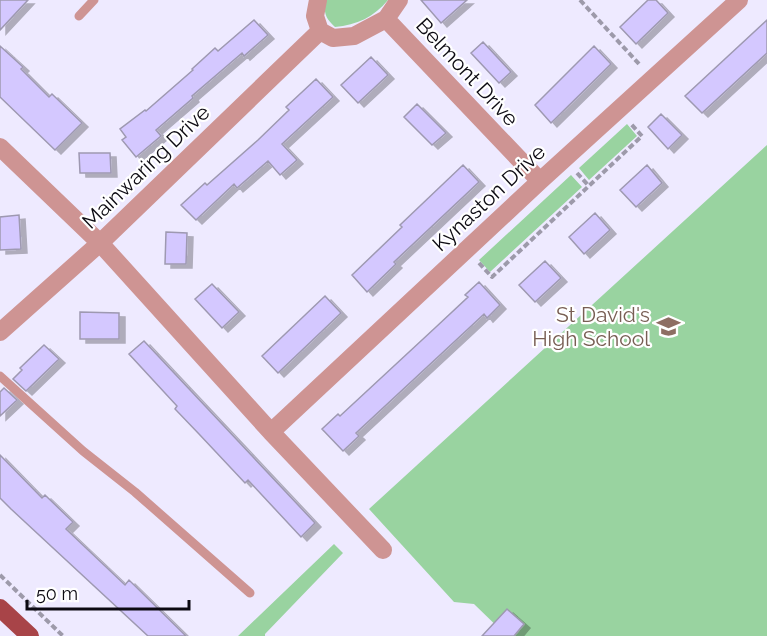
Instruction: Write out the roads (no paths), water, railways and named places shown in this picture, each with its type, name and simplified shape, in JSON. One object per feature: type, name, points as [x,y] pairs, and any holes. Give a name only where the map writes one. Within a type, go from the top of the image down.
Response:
[{"type":"main road","points":[[0,608],[30,636]]},
{"type":"street","points":[[318,0],[315,16],[320,31],[333,38],[343,38],[372,28],[386,19],[399,0]]},
{"type":"street","name":"Kynaston Drive","points":[[271,432],[466,249],[739,0]]},
{"type":"street","name":"Belmont Drive","points":[[386,19],[540,181]]},
{"type":"street","name":"Mainwaring Drive","points":[[0,332],[100,243],[320,31]]},
{"type":"street","points":[[0,147],[100,243],[271,432],[383,550]]},
{"type":"lane","points":[[79,16],[94,0]]},
{"type":"lane","points":[[0,376],[250,593]]},
{"type":"place","name":"St David's High School","points":[[668,327]]}]
